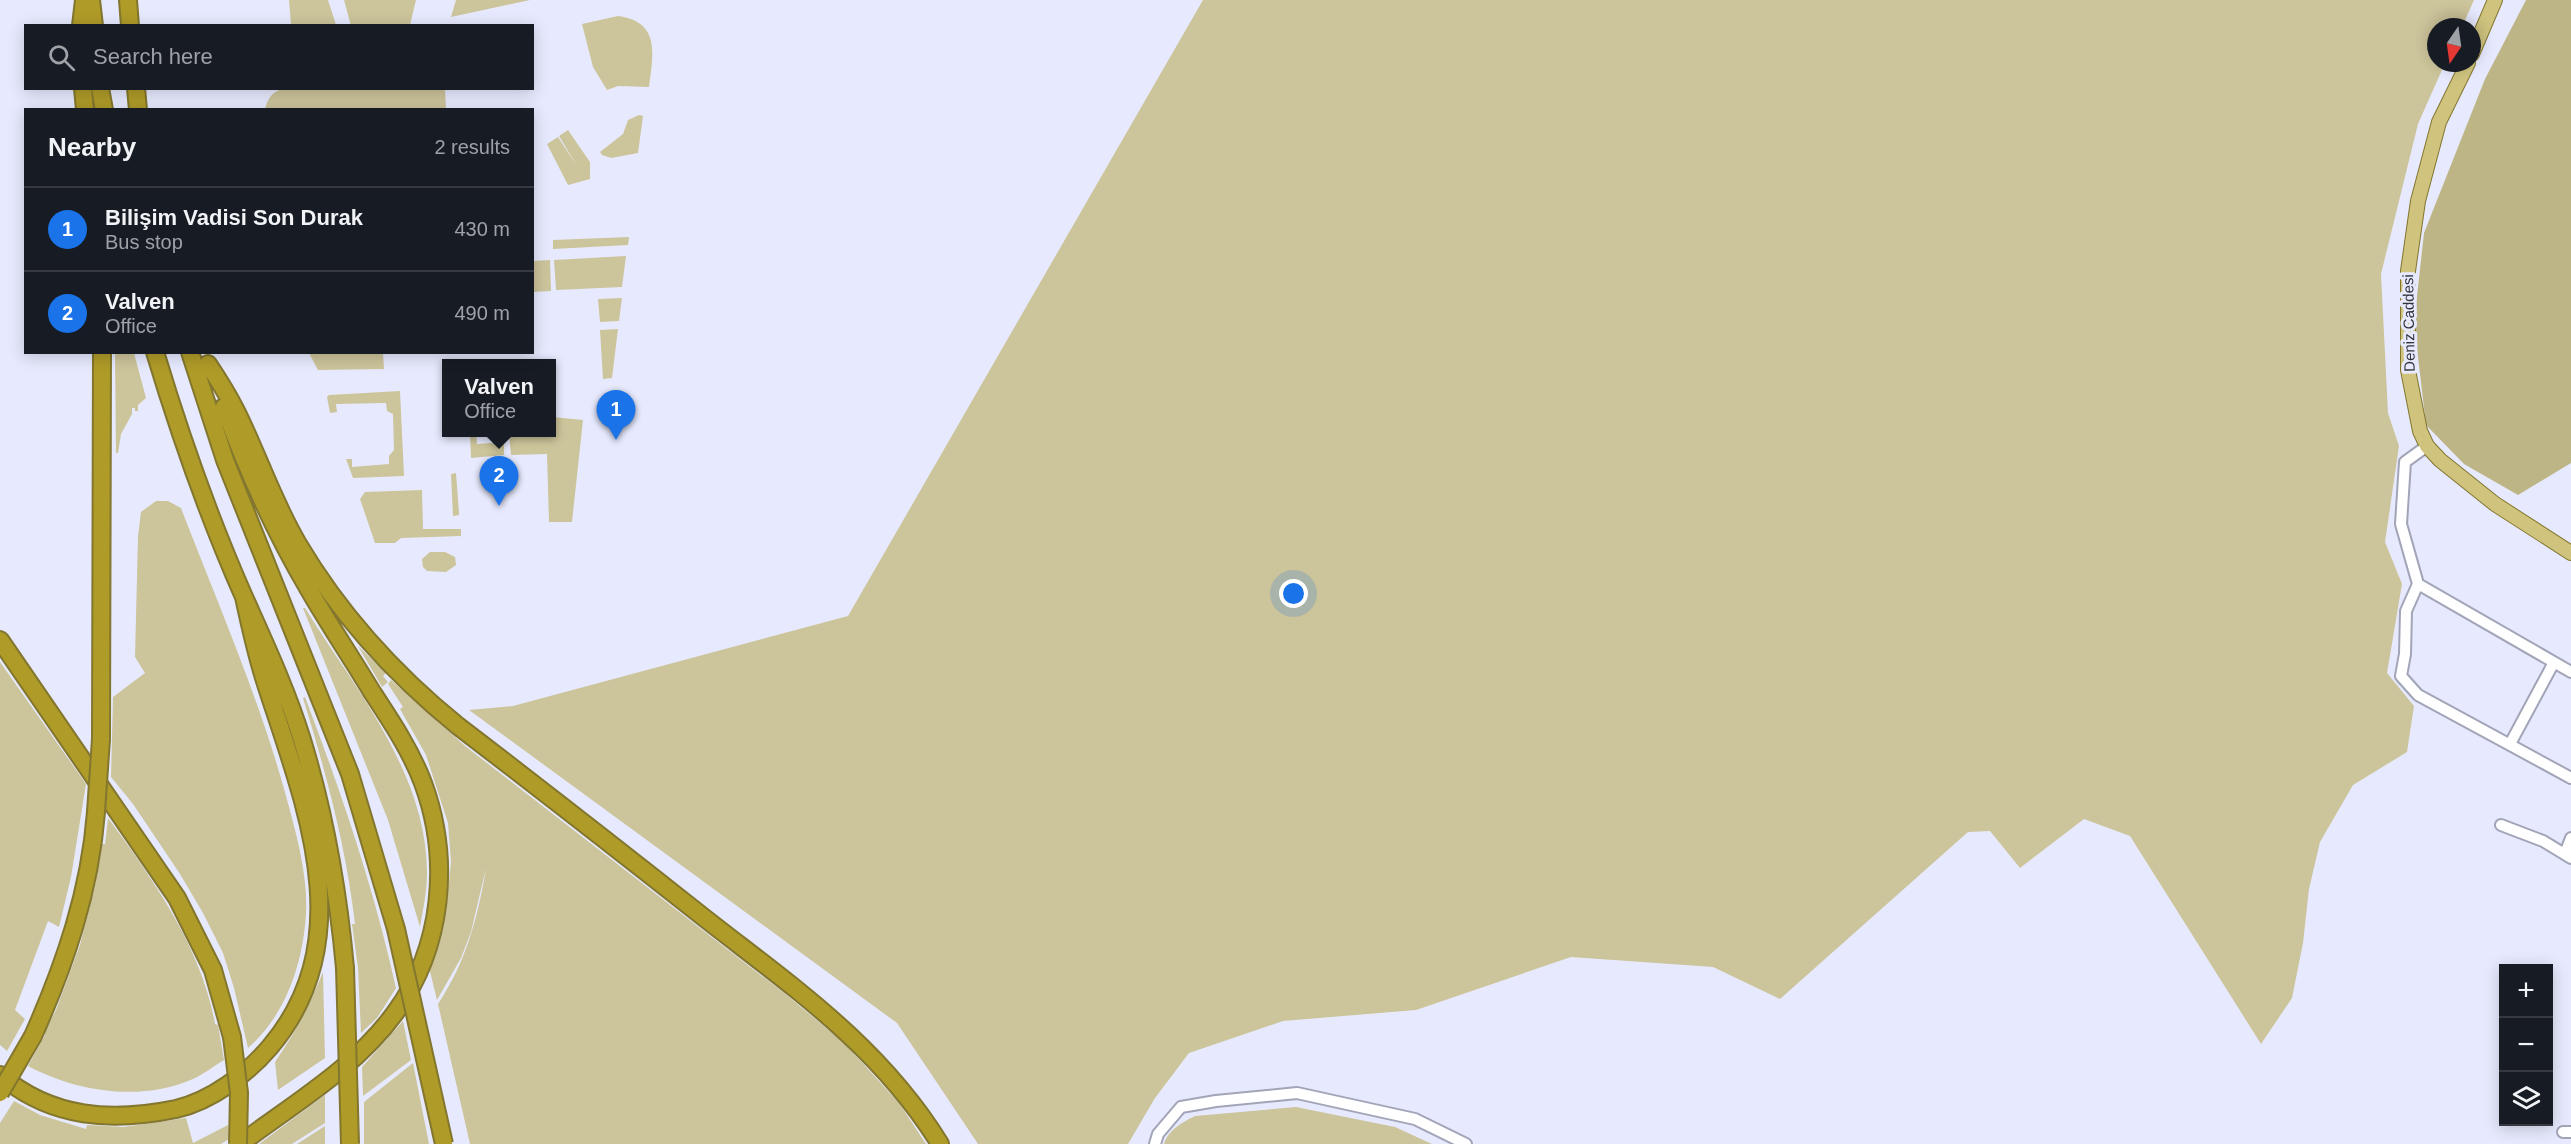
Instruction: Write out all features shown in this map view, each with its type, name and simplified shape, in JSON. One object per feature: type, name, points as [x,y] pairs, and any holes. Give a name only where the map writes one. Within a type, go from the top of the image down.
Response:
[{"type":"highway","points":[[81,24],[84,0]]},
{"type":"highway","points":[[92,0],[94,24]]},
{"type":"highway","points":[[128,0],[130,24]]},
{"type":"highway","points":[[83,90],[85,108]]},
{"type":"highway","points":[[100,90],[104,108]]},
{"type":"highway","points":[[136,90],[138,108]]},
{"type":"highway","points":[[0,1093],[33,1036],[55,985],[80,910],[92,852],[101,739],[102,354]]},
{"type":"highway","points":[[157,354],[202,492],[244,597],[275,665],[312,775],[335,875],[345,969],[350,1144]]},
{"type":"highway","points":[[191,354],[229,470],[350,774],[396,928],[444,1144]]},
{"type":"highway","points":[[207,358],[235,408],[266,480],[298,543],[332,596],[369,642],[411,686],[479,742],[827,1013],[873,1056],[900,1087],[940,1144]]},
{"type":"highway","points":[[207,358],[249,472],[286,549],[412,760],[423,784],[431,812],[440,860],[438,905],[432,933],[414,984],[395,1013],[336,1073],[239,1144]]},
{"type":"highway","points":[[0,1075],[25,1092],[57,1107],[110,1117],[152,1114],[182,1107],[224,1087],[264,1054],[294,1014],[310,978],[319,941],[317,869],[307,815],[265,680],[244,597]]},
{"type":"highway","points":[[0,640],[177,898],[213,970],[232,1037],[239,1093],[239,1144]]},
{"type":"main road","points":[[2481,33],[2495,0]]},
{"type":"main road","name":"Deniz Caddesi","points":[[2464,72],[2439,123],[2418,201],[2408,271],[2408,370],[2420,431],[2427,446],[2440,460],[2495,504],[2571,553]]},
{"type":"street","points":[[2427,446],[2405,462],[2401,524],[2418,584],[2406,611],[2405,654],[2401,676],[2418,695],[2571,778]]},
{"type":"street","points":[[2418,584],[2553,664],[2571,672]]},
{"type":"street","points":[[2510,744],[2553,664]]},
{"type":"street","points":[[2501,825],[2543,841],[2568,856],[2571,838]]},
{"type":"street","points":[[1155,1144],[1158,1134],[1181,1107],[1297,1093],[1415,1119],[1466,1144]]},
{"type":"shaded area","points":[[289,0],[328,0],[336,24],[291,24]]},
{"type":"shaded area","points":[[344,0],[416,0],[410,24],[350,24]]},
{"type":"shaded area","points":[[456,0],[530,0],[451,17]]},
{"type":"shaded area","points":[[1203,0],[2474,0],[2466,18],[2427,18],[2427,72],[2441,72],[2418,124],[2381,274],[2388,413],[2399,446],[2385,542],[2402,584],[2387,673],[2414,706],[2407,752],[2353,785],[2320,842],[2309,889],[2303,943],[2292,998],[2261,1044],[2130,836],[2084,819],[2020,868],[1990,831],[1968,832],[1780,999],[1713,967],[1571,957],[1416,1010],[1283,1021],[1189,1053],[1155,1098],[1128,1144],[978,1144],[897,1023],[469,710],[513,706],[848,616]]},
{"type":"shaded area","points":[[2526,0],[2571,0],[2571,463],[2518,495],[2464,464],[2426,425],[2414,323],[2424,233],[2485,79]]},
{"type":"shaded area","points":[[618,16],[632,19],[648,32],[652,52],[649,87],[618,86],[607,90],[593,67],[582,24]]},
{"type":"shaded area","points":[[280,90],[445,90],[446,108],[265,108],[270,96]]},
{"type":"shaded area","points":[[639,115],[643,116],[638,153],[611,158],[602,155],[600,152],[623,134],[628,120]]},
{"type":"shaded area","points":[[568,130],[590,162],[590,179],[568,185],[547,144],[558,137],[577,166],[559,136]]},
{"type":"shaded area","points":[[629,237],[628,245],[553,249],[553,240]]},
{"type":"shaded area","points":[[626,256],[622,287],[556,290],[554,260]]},
{"type":"shaded area","points":[[550,260],[551,291],[534,292],[534,261]]},
{"type":"shaded area","points":[[622,298],[619,321],[600,322],[598,299]]},
{"type":"shaded area","points":[[618,329],[612,378],[603,379],[600,330]]},
{"type":"shaded area","points":[[115,354],[134,354],[146,398],[138,405],[138,411],[132,408],[132,414],[121,434],[118,453],[116,453]]},
{"type":"shaded area","points":[[310,354],[383,354],[384,369],[318,370]]},
{"type":"shaded area","points":[[400,391],[404,476],[353,478],[346,459],[352,459],[352,467],[389,464],[389,456],[394,450],[393,414],[387,411],[386,403],[336,404],[337,412],[330,413],[327,397],[329,395]]},
{"type":"shaded area","points":[[556,417],[583,420],[572,522],[549,522],[547,454],[511,455],[509,437],[556,437]]},
{"type":"shaded area","points":[[470,437],[476,437],[477,444],[504,442],[504,455],[471,458]]},
{"type":"shaded area","points":[[456,473],[459,515],[453,516],[451,474]]},
{"type":"shaded area","points":[[422,490],[423,529],[461,529],[461,536],[401,538],[395,543],[375,543],[360,499],[365,492]]},
{"type":"shaded area","points":[[156,501],[168,501],[181,508],[266,731],[302,860],[306,914],[296,969],[290,987],[273,1020],[248,1048],[223,953],[203,913],[133,804],[111,777],[113,697],[145,673],[135,657],[138,536],[141,512]]},
{"type":"shaded area","points":[[430,552],[445,552],[455,557],[456,565],[446,572],[427,571],[423,567],[422,559]]},
{"type":"shaded area","points":[[303,608],[385,733],[402,767],[415,801],[424,836],[427,873],[420,927],[388,820]]},
{"type":"shaded area","points":[[358,646],[386,673],[383,676],[388,682],[382,687]]},
{"type":"shaded area","points":[[0,662],[86,784],[71,877],[59,927],[48,921],[15,1010],[25,1019],[7,1051],[0,1045]]},
{"type":"shaded area","points":[[391,680],[465,746],[789,997],[845,1044],[899,1103],[926,1144],[470,1144],[438,1004],[456,972],[470,939],[486,868],[471,932],[461,958],[437,1000],[428,963],[439,937],[447,901],[451,862],[448,823],[426,755],[400,709],[403,707],[388,684]]},
{"type":"shaded area","points":[[305,697],[356,841],[378,914],[396,988],[377,1018],[361,1033],[358,968],[352,924],[355,924],[351,895],[334,810],[303,698]]},
{"type":"shaded area","points":[[108,818],[158,890],[187,941],[199,968],[215,1024],[218,1025],[224,1060],[193,1079],[173,1086],[131,1092],[109,1091],[67,1082],[28,1066],[56,1010],[80,945],[94,890],[102,844],[105,844]]},
{"type":"shaded area","points":[[323,972],[325,1058],[278,1090],[275,1062],[302,1018]]},
{"type":"shaded area","points":[[403,1021],[411,1060],[363,1096],[362,1067]]},
{"type":"shaded area","points":[[413,1063],[429,1144],[364,1144],[364,1102]]},
{"type":"shaded area","points":[[325,1095],[325,1123],[292,1144],[259,1144]]},
{"type":"shaded area","points":[[14,1101],[40,1115],[86,1129],[87,1125],[124,1127],[186,1118],[193,1143],[228,1125],[229,1139],[221,1144],[0,1144],[0,1123]]},
{"type":"shaded area","points":[[1296,1107],[1395,1127],[1432,1144],[1164,1144],[1172,1131],[1195,1116]]},
{"type":"shaded area","points":[[325,1126],[325,1144],[297,1144]]},
{"type":"place","name":"Bilişim Vadisi Son Durak","points":[[616,440]]},
{"type":"place","name":"Valven","points":[[499,506]]}]
